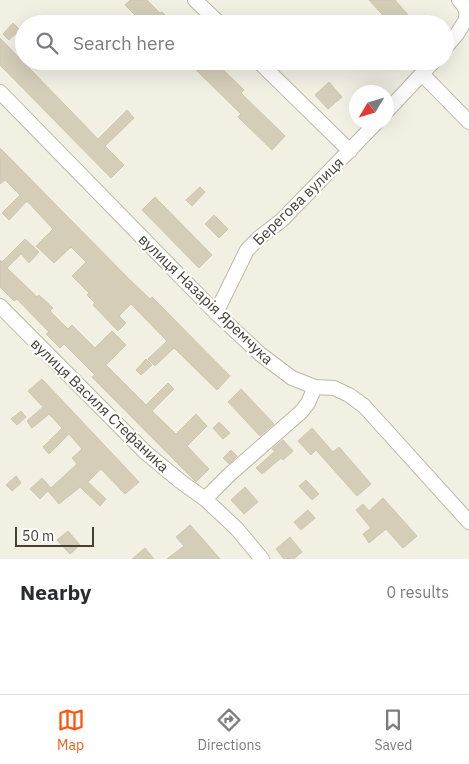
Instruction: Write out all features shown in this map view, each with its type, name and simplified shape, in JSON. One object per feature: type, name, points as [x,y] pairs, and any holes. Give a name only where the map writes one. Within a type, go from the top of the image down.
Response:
[{"type":"street","points":[[195,0],[211,15]]},
{"type":"street","points":[[454,38],[467,17],[464,5],[459,0]]},
{"type":"street","points":[[267,70],[350,151]]},
{"type":"street","points":[[394,104],[427,70]]},
{"type":"street","points":[[423,75],[469,122]]},
{"type":"street","name":"вулиця Назарія Яремчука","points":[[0,92],[216,312],[260,354],[292,378],[315,387],[334,388],[349,395],[364,406],[469,522]]},
{"type":"street","name":"Берегова вулиця","points":[[216,312],[247,250],[260,236],[282,220],[370,130]]},
{"type":"street","name":"вулиця Василя Стефаника","points":[[0,306],[145,452],[205,499],[237,529],[262,559]]},
{"type":"street","points":[[205,499],[230,474],[302,412],[315,387]]},
{"type":"building","points":[[130,0],[147,0],[160,13],[162,12],[165,15],[135,15],[125,5]]},
{"type":"building","points":[[369,0],[395,0],[408,15],[383,15]]},
{"type":"building","points":[[13,23],[15,25],[15,35],[9,40],[3,34]]},
{"type":"building","points":[[0,38],[15,53],[15,70],[31,70],[98,139],[127,110],[134,118],[105,146],[124,165],[111,178],[0,65]]},
{"type":"building","points":[[196,70],[223,70],[244,90],[241,93],[285,136],[272,150],[238,117],[241,114]]},
{"type":"building","points":[[329,82],[342,97],[328,109],[315,95]]},
{"type":"building","points":[[0,148],[129,279],[150,299],[152,297],[230,376],[217,390],[174,348],[155,366],[148,359],[167,341],[131,304],[119,316],[126,323],[118,331],[93,305],[95,303],[87,295],[89,293],[72,276],[86,262],[71,247],[54,263],[36,246],[53,229],[27,201],[9,220],[2,213],[20,195],[5,180],[0,184]]},
{"type":"building","points":[[200,187],[205,192],[192,206],[186,200]]},
{"type":"building","points":[[155,197],[212,255],[199,268],[142,210]]},
{"type":"building","points":[[214,215],[228,229],[219,238],[205,224]]},
{"type":"building","points":[[25,239],[39,252],[29,263],[21,254],[7,268],[37,297],[39,295],[53,308],[50,311],[68,329],[72,325],[95,348],[112,331],[126,345],[106,365],[146,405],[168,383],[174,389],[152,411],[176,434],[196,414],[207,426],[187,446],[209,469],[196,482],[92,377],[95,375],[64,344],[60,348],[46,334],[49,332],[17,299],[14,301],[0,287],[0,260],[2,262]]},
{"type":"building","points":[[146,359],[152,365],[141,375],[136,370]]},
{"type":"building","points":[[42,379],[139,482],[125,494],[101,469],[88,482],[106,499],[100,506],[80,487],[59,504],[48,491],[40,499],[30,489],[42,478],[51,488],[77,464],[72,458],[82,449],[69,434],[49,454],[43,447],[62,428],[49,414],[32,428],[27,421],[43,407],[28,391]]},
{"type":"building","points":[[241,389],[274,424],[260,436],[228,402]]},
{"type":"building","points":[[21,411],[26,417],[17,425],[11,419]]},
{"type":"building","points":[[219,422],[230,433],[223,439],[213,428]]},
{"type":"building","points":[[312,428],[333,452],[339,447],[371,484],[357,496],[316,450],[311,455],[298,441]]},
{"type":"building","points":[[283,440],[293,451],[283,460],[281,458],[262,474],[256,468],[275,451],[272,449]]},
{"type":"building","points":[[231,450],[237,456],[229,464],[223,458]]},
{"type":"building","points":[[16,476],[21,483],[12,491],[6,485]]},
{"type":"building","points":[[306,480],[319,494],[312,500],[299,486]]},
{"type":"building","points":[[245,487],[258,502],[244,514],[231,500]]},
{"type":"building","points":[[383,498],[417,536],[403,548],[386,529],[369,543],[363,534],[371,528],[356,510],[363,504],[369,511]]},
{"type":"building","points":[[308,510],[315,518],[301,530],[294,522]]},
{"type":"building","points":[[190,525],[220,559],[167,559],[184,546],[176,537]]},
{"type":"building","points":[[68,531],[80,545],[70,554],[57,540]]},
{"type":"building","points":[[290,537],[302,552],[294,559],[284,559],[276,549]]},
{"type":"building","points":[[145,548],[154,559],[132,559]]}]
